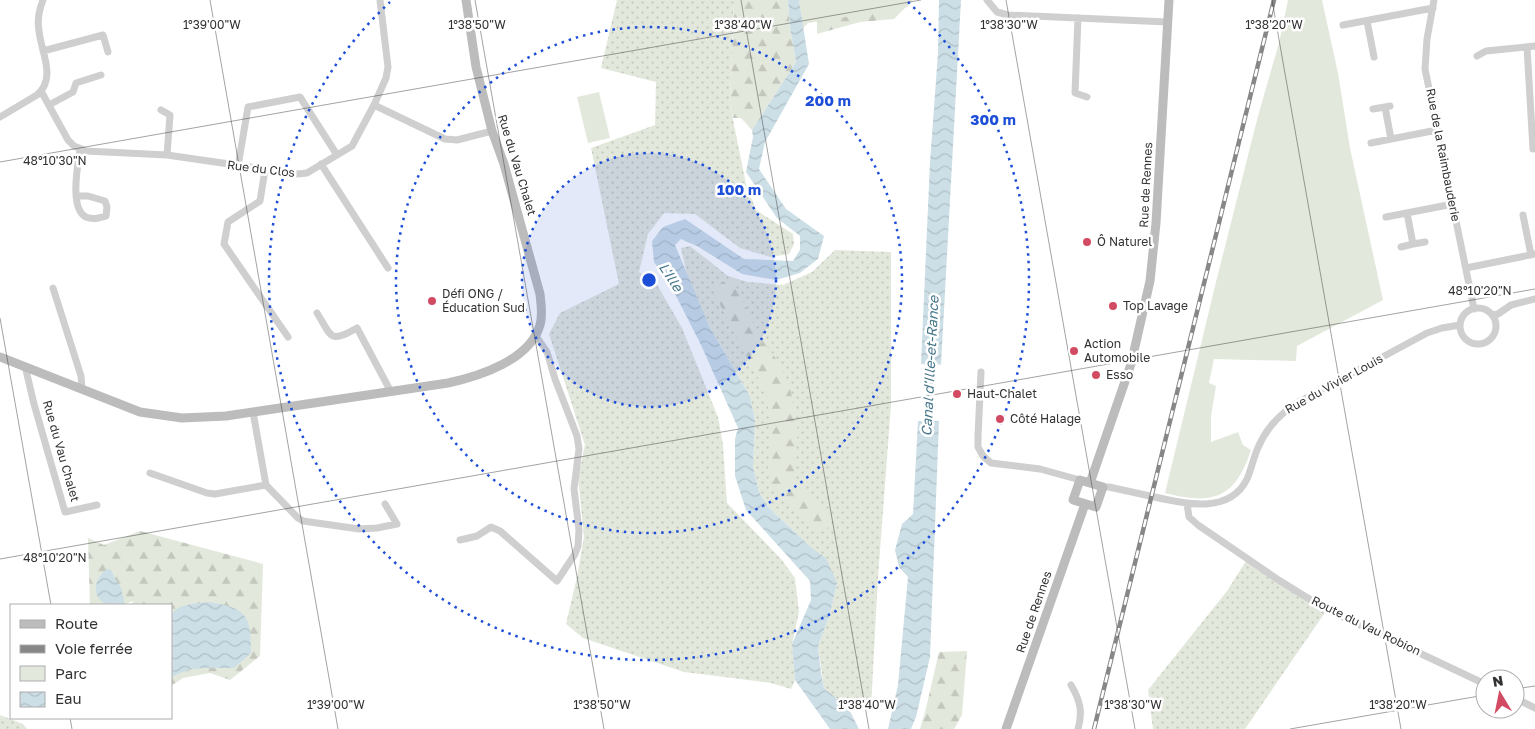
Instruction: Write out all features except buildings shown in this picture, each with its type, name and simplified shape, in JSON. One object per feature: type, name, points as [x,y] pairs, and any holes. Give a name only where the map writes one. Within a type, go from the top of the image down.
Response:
[{"type":"street","points":[[0,117],[41,91],[47,81],[48,70],[38,23],[43,0]]},
{"type":"street","name":"Rue du Clos","points":[[80,149],[86,151],[167,155],[264,170],[298,174],[307,173],[352,146],[374,105],[388,70],[380,0]]},
{"type":"street","name":"Rue du Vau Chalet","points":[[466,0],[476,67],[492,131],[504,164],[538,283],[541,316],[536,336]]},
{"type":"street","points":[[987,0],[997,12],[1008,15],[1167,22]]},
{"type":"street","name":"Rue de Rennes","points":[[1090,483],[1131,364],[1150,282],[1156,223],[1168,0]]},
{"type":"street","name":"Rue de la Raimbauderie","points":[[1434,0],[1427,39],[1425,69],[1474,309]]},
{"type":"street","points":[[1343,25],[1433,8]]},
{"type":"street","points":[[1078,18],[1075,93],[1087,97]]},
{"type":"street","points":[[1366,21],[1374,57]]},
{"type":"street","points":[[43,51],[104,35],[108,52]]},
{"type":"street","points":[[1477,56],[1486,51],[1531,46],[1533,149]]},
{"type":"street","points":[[49,105],[72,92],[76,83],[101,75]]},
{"type":"street","points":[[41,91],[68,140],[80,149],[76,185],[77,196],[79,207],[82,214],[87,218],[96,219],[106,216],[107,207],[105,200],[88,196],[77,196]]},
{"type":"street","points":[[238,166],[248,107],[300,97],[337,155]]},
{"type":"street","points":[[374,105],[451,140],[492,131]]},
{"type":"street","points":[[1373,109],[1387,106],[1391,139]]},
{"type":"street","points":[[161,110],[170,115],[167,155]]},
{"type":"street","points":[[1371,143],[1437,130]]},
{"type":"street","points":[[321,164],[388,268]]},
{"type":"street","points":[[264,170],[260,201],[228,222],[224,244],[288,337]]},
{"type":"street","points":[[1386,217],[1453,204]]},
{"type":"street","points":[[1407,213],[1413,244]]},
{"type":"street","points":[[1466,268],[1533,254],[1523,215]]},
{"type":"street","points":[[1401,247],[1425,242]]},
{"type":"street","points":[[53,288],[81,376],[82,388]]},
{"type":"street","points":[[1492,315],[1498,314],[1507,307],[1519,302],[1535,299]]},
{"type":"street","points":[[1474,309],[1486,310],[1492,315],[1496,324],[1494,333],[1484,343],[1479,344],[1470,341],[1463,335],[1460,325],[1464,315],[1474,309]]},
{"type":"street","points":[[316,313],[335,338],[340,338],[357,328],[391,392]]},
{"type":"street","name":"Rue du Vivier Louis","points":[[1102,487],[1186,504],[1225,500],[1235,493],[1246,480],[1257,450],[1268,428],[1280,414],[1294,404],[1426,333],[1460,325]]},
{"type":"street","points":[[0,357],[140,412],[195,419],[443,384],[476,375],[516,356],[529,346],[536,336],[547,352],[555,379],[577,436],[579,449],[574,489],[579,530],[576,554],[556,581],[500,531],[491,527],[477,536],[460,540]]},
{"type":"street","name":"Rue du Vau Chalet","points":[[25,366],[65,512],[97,505]]},
{"type":"street","points":[[981,372],[978,447],[983,456],[991,463],[1040,469],[1080,480],[1102,487],[1096,507],[1073,500],[1080,480]]},
{"type":"street","points":[[253,412],[266,485],[301,520],[351,528],[377,528],[397,524],[385,504]]},
{"type":"street","points":[[150,473],[207,493],[215,494],[266,485]]},
{"type":"street","name":"Rue de Rennes","points":[[1006,729],[1085,504]]},
{"type":"street","name":"Route du Vau Robion","points":[[1186,504],[1189,517],[1198,525],[1285,584],[1340,616],[1475,679]]},
{"type":"street","points":[[1072,685],[1081,707],[1081,720],[1078,729]]},
{"type":"green space","points":[[617,0],[734,0],[730,105],[746,184],[756,210],[793,234],[794,244],[789,254],[770,257],[740,248],[695,214],[664,213],[648,234],[639,272],[656,283],[682,328],[718,417],[723,445],[727,503],[781,559],[795,578],[799,612],[792,644],[795,680],[791,689],[771,683],[684,672],[583,638],[566,624],[584,537],[578,477],[585,445],[549,334],[560,313],[619,284],[591,148],[655,125],[656,82],[601,68]]},
{"type":"green space","points":[[734,0],[788,0],[796,62],[752,130],[741,118],[733,118],[730,105]]},
{"type":"green space","points":[[799,0],[909,0],[908,7],[808,23],[803,28]]},
{"type":"green space","points":[[845,0],[913,0],[894,19],[860,22],[817,34],[817,16]]},
{"type":"green space","points":[[1288,0],[1322,0],[1338,73],[1350,148],[1383,300],[1297,346],[1296,361],[1214,359],[1209,383],[1216,386],[1211,416],[1211,442],[1238,432],[1243,445],[1251,450],[1238,479],[1229,488],[1209,498],[1182,497],[1165,493],[1258,116],[1279,43]]},
{"type":"green space","points":[[599,92],[610,138],[588,143],[577,97]]},
{"type":"green space","points":[[690,246],[728,276],[748,282],[783,285],[812,272],[835,250],[891,252],[891,405],[878,577],[871,707],[849,709],[824,688],[818,646],[830,614],[837,583],[814,550],[769,508],[759,492],[753,466],[755,421],[750,396],[710,328],[688,279],[681,248]]},
{"type":"green space","points":[[732,279],[760,337],[780,364],[791,392],[798,431],[793,481],[832,520],[830,527],[814,532],[775,491],[768,468],[771,427],[766,394],[711,287]]},
{"type":"green space","points":[[140,531],[263,564],[260,656],[230,680],[210,673],[183,678],[172,685],[172,604],[132,604],[133,601],[126,604],[90,604],[88,538],[104,545]]},
{"type":"green space","points":[[1246,561],[1326,611],[1245,729],[1153,729],[1148,690],[1227,591]]},
{"type":"green space","points":[[967,651],[962,715],[954,729],[920,729],[939,652]]},
{"type":"green space","points":[[0,715],[23,724],[27,729],[0,729]]},
{"type":"water","name":"L'Ille","points":[[788,0],[799,0],[809,64],[765,142],[759,169],[786,209],[824,236],[818,259],[800,273],[776,280],[742,274],[697,246],[681,239],[675,245],[710,328],[750,396],[755,421],[753,466],[759,492],[769,508],[812,548],[826,558],[837,583],[830,614],[818,646],[821,673],[824,688],[849,709],[859,729],[830,729],[795,680],[792,644],[811,600],[810,581],[746,510],[735,476],[735,439],[738,428],[701,345],[674,292],[654,262],[652,241],[663,227],[685,219],[744,259],[793,261],[800,250],[800,236],[777,218],[746,172],[753,137],[752,130],[796,62]]},
{"type":"water","name":"Canal d'Ille-et-Rance","points":[[939,0],[961,0],[941,365],[937,364],[934,368],[931,417],[934,421],[939,421],[930,657],[916,717],[911,729],[888,729],[898,685],[908,577],[899,567],[895,550],[902,524],[913,514],[918,421],[922,421],[925,417],[928,368],[921,364],[930,162],[938,53]]},
{"type":"water","points":[[107,569],[111,570],[121,588],[124,604],[104,603],[97,595],[96,585],[103,572]]},
{"type":"water","points":[[209,602],[222,604],[239,611],[248,622],[251,653],[234,668],[193,669],[172,677],[172,614],[178,608]]},
{"type":"railway","points":[[1094,729],[1274,0]]},
{"type":"place","name":"Ô Naturel","points":[[1087,242]]},
{"type":"place","name":"Défi ONG / Éducation Sud","points":[[432,301]]},
{"type":"place","name":"Top Lavage","points":[[1113,306]]},
{"type":"place","name":"Action Automobile","points":[[1074,351]]},
{"type":"place","name":"Esso","points":[[1096,375]]},
{"type":"place","name":"Haut-Chalet","points":[[957,394]]},
{"type":"place","name":"Côté Halage","points":[[1000,419]]}]
